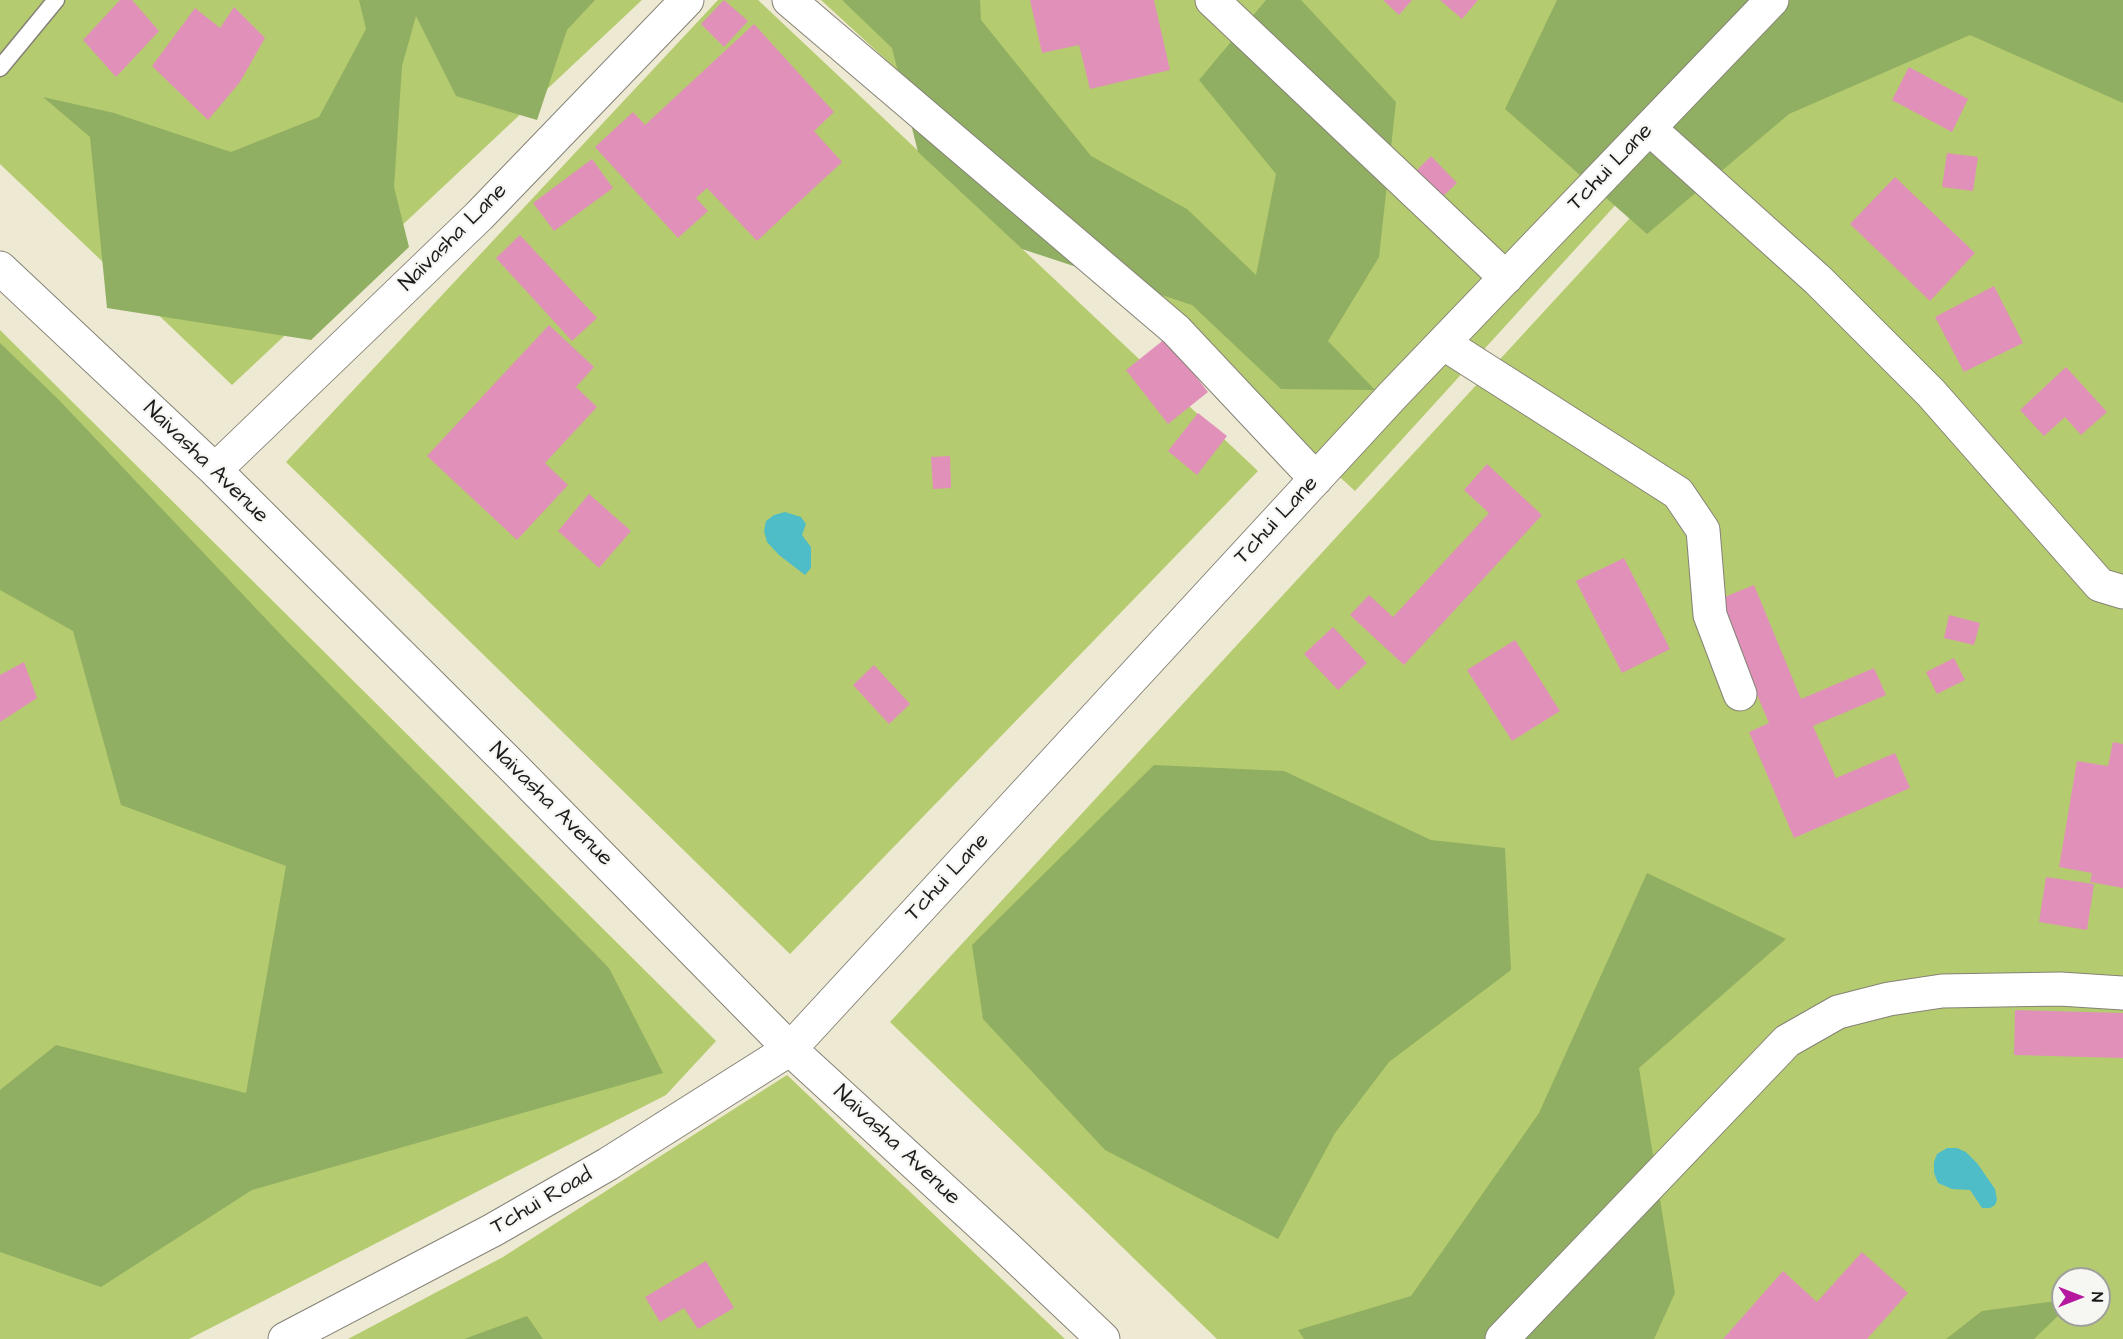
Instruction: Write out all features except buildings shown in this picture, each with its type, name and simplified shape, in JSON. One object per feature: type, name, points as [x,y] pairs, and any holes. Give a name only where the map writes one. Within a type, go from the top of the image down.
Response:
[{"type":"street","name":"Naivasha Lane","points":[[215,470],[479,216],[687,0]]},
{"type":"street","points":[[789,0],[1176,330],[1316,479]]},
{"type":"street","points":[[1212,0],[1506,278]]},
{"type":"street","name":"Tchui Lane","points":[[790,1049],[1316,479],[1772,0]]},
{"type":"street","points":[[1649,128],[1818,280],[1931,393],[2100,585],[2123,592]]},
{"type":"street","name":"Naivasha Avenue","points":[[0,268],[215,470],[516,770],[790,1049],[1103,1339]]},
{"type":"street","points":[[1443,344],[1678,493],[1703,530],[1710,615],[1740,694]]},
{"type":"street","points":[[1502,1339],[1787,1041],[1838,1012],[1889,999],[1942,991],[2060,989],[2123,993]]},
{"type":"street","name":"Tchui Road","points":[[285,1339],[493,1230],[608,1164],[790,1049]]},
{"type":"lane","points":[[0,68],[56,0]]},
{"type":"green space","points":[[0,0],[642,0],[232,385],[0,164]]},
{"type":"green space","points":[[359,0],[595,0],[567,30],[537,120],[456,96],[416,16],[402,66],[394,187],[409,247],[311,340],[107,308],[90,137],[43,97],[114,113],[231,152],[319,117],[366,29]]},
{"type":"green space","points":[[718,0],[758,0],[1258,471],[790,954],[286,462]]},
{"type":"green space","points":[[821,0],[1874,0],[1743,65],[1355,491]]},
{"type":"green space","points":[[842,0],[980,0],[981,20],[1091,156],[1187,209],[1256,275],[1276,174],[1199,80],[1266,0],[1301,0],[1396,102],[1379,257],[1328,341],[1375,390],[1281,389],[1192,305],[1022,249],[918,152],[892,48]]},
{"type":"green space","points":[[1557,0],[2123,0],[2123,103],[1970,35],[1789,114],[1647,234],[1505,109]]},
{"type":"green space","points":[[2123,0],[2123,1339],[1217,1339],[890,1022],[1757,80]]},
{"type":"green space","points":[[0,330],[716,1041],[666,1095],[189,1339],[0,1339]]},
{"type":"green space","points":[[0,343],[59,400],[283,637],[609,968],[663,1073],[252,1190],[101,1287],[0,1252],[0,1090],[56,1045],[246,1093],[286,866],[121,805],[73,631],[0,590]]},
{"type":"green space","points":[[1154,765],[1284,771],[1431,840],[1505,848],[1511,970],[1389,1062],[1335,1133],[1278,1239],[1105,1150],[983,1019],[972,945]]},
{"type":"green space","points":[[1647,873],[1786,939],[1639,1068],[1675,1293],[1654,1339],[1304,1339],[1298,1330],[1411,1296],[1539,1113]]},
{"type":"green space","points":[[787,1075],[1065,1339],[348,1339],[503,1257]]},
{"type":"green space","points":[[2051,1302],[2051,1323],[2034,1339],[1946,1339],[1982,1311]]},
{"type":"green space","points":[[527,1316],[543,1339],[464,1339]]},
{"type":"water","points":[[785,512],[801,517],[806,524],[802,535],[811,547],[811,568],[805,575],[779,555],[767,542],[764,531],[766,521],[774,515]]},
{"type":"water","points":[[1947,1148],[1957,1148],[1966,1152],[1977,1163],[1995,1189],[1997,1200],[1995,1205],[1982,1208],[1970,1190],[1952,1189],[1938,1183],[1934,1173],[1934,1162],[1937,1154]]}]
